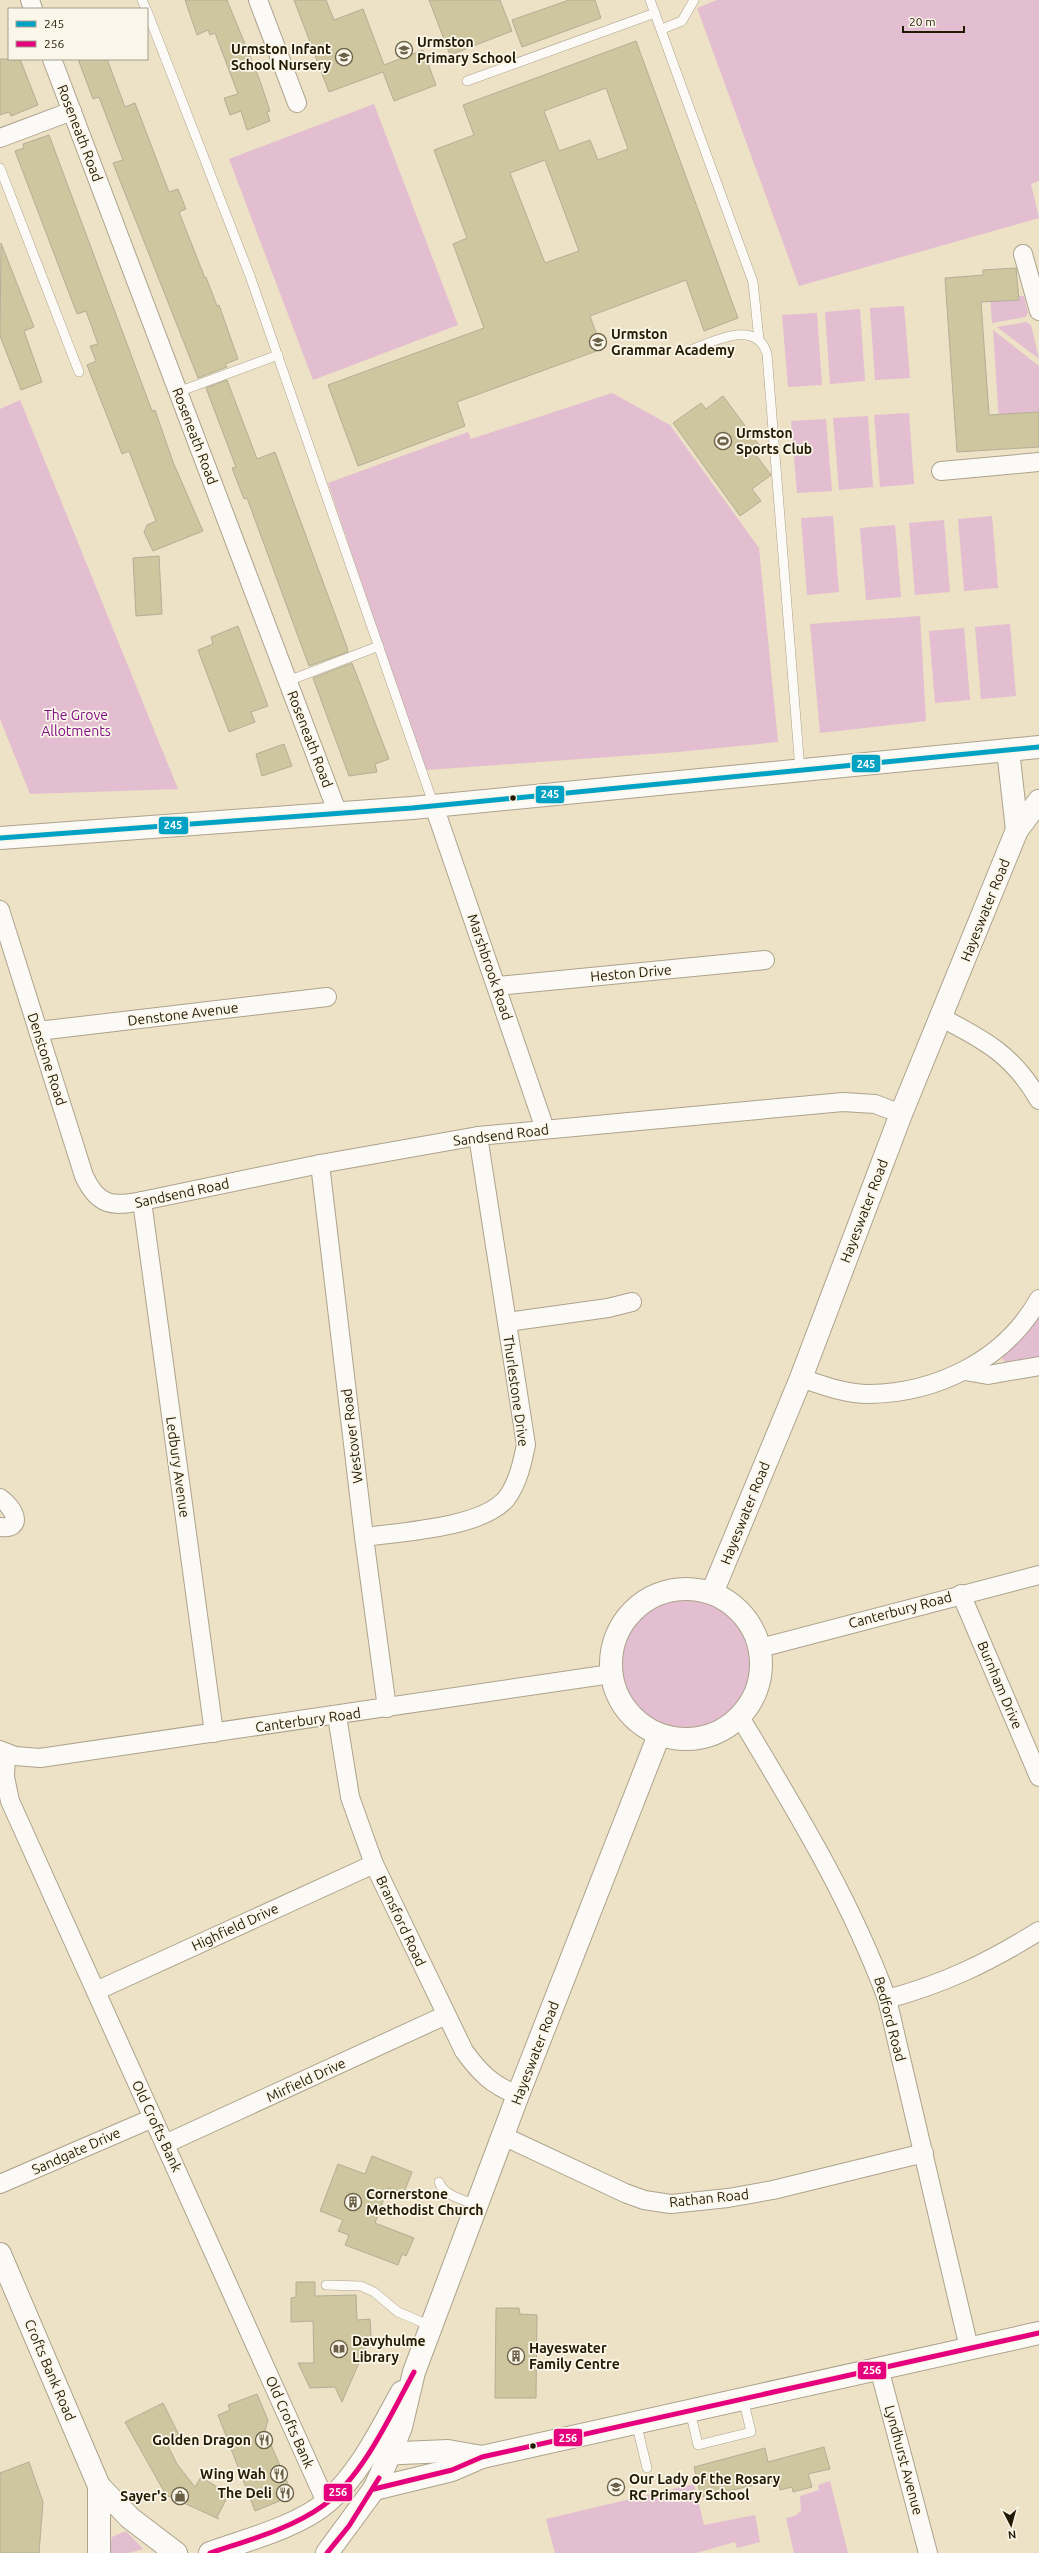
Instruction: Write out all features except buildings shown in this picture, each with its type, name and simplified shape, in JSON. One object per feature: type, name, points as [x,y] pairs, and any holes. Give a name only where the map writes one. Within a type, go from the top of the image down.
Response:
[{"type":"main road","points":[[0,838],[434,806],[1039,747]]},
{"type":"main road","name":"Hayeswater Road","points":[[1008,750],[1017,830]]},
{"type":"main road","name":"Hayeswater Road","points":[[712,1593],[801,1378],[901,1114],[942,1018],[1017,830],[1039,801]]},
{"type":"main road","points":[[691,1588],[712,1593],[732,1604],[750,1623],[760,1648],[762,1673],[755,1697],[740,1718],[726,1729],[709,1736],[691,1740],[659,1735],[642,1726],[628,1713],[618,1697],[611,1674],[612,1650],[619,1629],[631,1611],[649,1598],[669,1590],[691,1588]]},
{"type":"main road","name":"Hayeswater Road","points":[[327,2553],[374,2489],[391,2452],[401,2427],[414,2372],[431,2326],[518,2095],[659,1735]]},
{"type":"main road","name":"Crofts Bank Road","points":[[0,2254],[99,2486],[130,2518],[176,2553]]},
{"type":"main road","points":[[374,2489],[452,2470],[482,2456],[1039,2332]]},
{"type":"main road","name":"Hayeswater Road","points":[[210,2553],[285,2525],[309,2514],[326,2502],[345,2484],[364,2456],[414,2372]]},
{"type":"main road","points":[[364,2456],[391,2452],[448,2451],[482,2456]]},
{"type":"main road","name":"Crofts Bank Road","points":[[99,2486],[99,2553]]},
{"type":"street","points":[[258,0],[297,103]]},
{"type":"street","name":"Roseneath Road","points":[[52,60],[338,814]]},
{"type":"street","points":[[0,138],[72,111]]},
{"type":"street","points":[[1023,254],[1039,311]]},
{"type":"street","points":[[941,471],[1039,462]]},
{"type":"street","name":"Marshbrook Road","points":[[434,806],[545,1129]]},
{"type":"street","name":"Denstone Road","points":[[0,910],[84,1176],[96,1196],[104,1202]]},
{"type":"street","name":"Heston Drive","points":[[497,986],[765,960]]},
{"type":"street","name":"Denstone Avenue","points":[[38,1031],[327,997]]},
{"type":"street","points":[[942,1018],[983,1039],[1000,1051],[1028,1080],[1039,1100]]},
{"type":"street","name":"Sandsend Road","points":[[104,1202],[123,1204],[142,1201],[320,1164],[478,1136],[843,1102],[875,1104],[901,1114]]},
{"type":"street","name":"Thurlestone Drive","points":[[364,1537],[455,1524],[481,1515],[505,1499],[520,1474],[526,1445],[478,1136]]},
{"type":"street","name":"Westover Road","points":[[320,1164],[364,1537],[387,1708]]},
{"type":"street","name":"Ledbury Avenue","points":[[142,1201],[214,1733]]},
{"type":"street","points":[[801,1378],[830,1388],[868,1394],[928,1386],[965,1371],[1003,1344],[1019,1328],[1039,1299]]},
{"type":"street","name":"Thurlestone Drive","points":[[506,1322],[608,1308],[632,1302]]},
{"type":"street","points":[[965,1371],[988,1375],[1039,1366]]},
{"type":"street","points":[[0,1498],[9,1504],[14,1511],[15,1518],[12,1524],[5,1528],[0,1527]]},
{"type":"street","name":"Canterbury Road","points":[[760,1648],[961,1594],[1039,1575]]},
{"type":"street","name":"Burnham Drive","points":[[961,1594],[1039,1777]]},
{"type":"street","name":"Canterbury Road","points":[[3,1751],[40,1758],[337,1716],[611,1674]]},
{"type":"street","name":"Bransford Road","points":[[337,1716],[350,1797],[374,1864],[446,2015],[464,2051],[478,2070],[490,2081],[518,2095]]},
{"type":"street","name":"Bedford Road","points":[[740,1718],[841,1890],[870,1955],[887,1999],[969,2348]]},
{"type":"street","name":"Old Crofts Bank","points":[[3,1751],[5,1777],[10,1801],[326,2502]]},
{"type":"street","name":"Highfield Drive","points":[[96,1991],[374,1864]]},
{"type":"street","points":[[887,1999],[916,1991],[971,1970],[1039,1931]]},
{"type":"street","name":"Mirfield Drive","points":[[165,2144],[446,2015]]},
{"type":"street","name":"Sandgate Drive","points":[[0,2184],[153,2118]]},
{"type":"street","name":"Rathan Road","points":[[503,2136],[625,2193],[644,2200],[671,2204],[728,2198],[773,2190],[924,2153]]},
{"type":"street","name":"Lyndhurst Avenue","points":[[879,2368],[928,2553]]},
{"type":"lane","points":[[650,0],[662,29],[754,282],[759,340],[767,354],[800,770]]},
{"type":"lane","points":[[662,29],[682,21],[694,0]]},
{"type":"lane","points":[[467,81],[655,13]]},
{"type":"lane","points":[[148,15],[204,153],[278,355],[434,806]]},
{"type":"lane","points":[[0,168],[79,372]]},
{"type":"lane","points":[[693,349],[736,334],[759,340]]},
{"type":"lane","points":[[178,392],[278,355]]},
{"type":"lane","points":[[288,681],[379,646]]},
{"type":"lane","points":[[439,2182],[442,2188],[452,2195],[477,2205]]},
{"type":"lane","points":[[326,2285],[361,2286],[374,2292],[398,2312],[431,2326]]},
{"type":"lane","points":[[690,2410],[698,2445],[751,2432],[743,2398]]},
{"type":"lane","points":[[636,2422],[647,2468]]},
{"type":"green space","points":[[717,0],[1039,0],[1039,181],[1031,184],[1039,218],[799,286],[697,8]]},
{"type":"green space","points":[[374,104],[458,325],[313,380],[229,159]]},
{"type":"green space","points":[[990,295],[1001,301],[1019,300],[1019,296],[1024,296],[1028,313],[1025,317],[992,323]]},
{"type":"green space","points":[[904,306],[910,378],[875,380],[870,308]]},
{"type":"green space","points":[[860,309],[865,381],[830,384],[825,312]]},
{"type":"green space","points":[[817,313],[822,385],[788,387],[782,315]]},
{"type":"green space","points":[[1026,322],[1031,325],[1039,359],[997,327]]},
{"type":"green space","points":[[993,330],[1039,366],[1039,412],[1008,414],[999,420]]},
{"type":"green space","points":[[612,393],[670,425],[759,548],[778,742],[678,752],[427,770],[424,768],[328,483],[468,432],[471,439]]},
{"type":"green space","name":"The Grove Allotments","points":[[20,400],[178,789],[30,794],[0,719],[0,409]]},
{"type":"green space","points":[[909,413],[914,484],[880,487],[874,415]]},
{"type":"green space","points":[[868,416],[873,487],[839,490],[833,418]]},
{"type":"green space","points":[[826,419],[832,491],[797,493],[791,421]]},
{"type":"green space","points":[[833,516],[839,592],[807,595],[801,518]]},
{"type":"green space","points":[[992,516],[998,588],[964,591],[958,519]]},
{"type":"green space","points":[[944,520],[950,592],[915,595],[909,523]]},
{"type":"green space","points":[[895,525],[901,597],[866,600],[860,528]]},
{"type":"green space","points":[[920,616],[926,721],[820,733],[810,624]]},
{"type":"green space","points":[[1010,624],[1016,696],[981,699],[975,627]]},
{"type":"green space","points":[[964,628],[970,700],[935,703],[929,631]]},
{"type":"green space","points":[[1039,1316],[1039,1359],[1006,1363],[1002,1359],[1004,1356]]},
{"type":"green space","points":[[692,1600],[716,1607],[727,1614],[736,1623],[745,1639],[749,1651],[749,1677],[743,1694],[736,1705],[727,1714],[716,1721],[699,1727],[680,1728],[656,1721],[645,1714],[636,1705],[629,1694],[623,1677],[622,1658],[629,1634],[636,1623],[645,1614],[656,1607],[673,1601]]},
{"type":"green space","points":[[830,2481],[848,2553],[794,2553],[786,2518],[795,2516],[801,2511],[800,2496],[819,2490],[818,2485]]},
{"type":"green space","points":[[694,2484],[704,2525],[755,2515],[760,2542],[737,2548],[735,2542],[696,2553],[555,2553],[546,2519]]},
{"type":"green space","points":[[126,2531],[143,2549],[128,2553],[109,2553],[112,2537]]},
{"type":"transit line","name":"245","points":[[0,838],[412,808],[1039,747]]},
{"type":"transit line","name":"256","points":[[374,2489],[452,2470],[482,2457],[1039,2333]]},
{"type":"transit line","name":"256","points":[[210,2553],[284,2527],[298,2521],[324,2505],[352,2477],[364,2461],[386,2425],[414,2372]]},
{"type":"transit line","name":"256","points":[[327,2553],[349,2526],[379,2478]]},
{"type":"place","name":"Urmston Primary School","points":[[404,50]]},
{"type":"place","name":"Urmston Infant School Nursery","points":[[344,57]]},
{"type":"place","name":"Urmston Grammar Academy","points":[[598,342]]},
{"type":"place","name":"Urmston Sports Club","points":[[723,441]]},
{"type":"place","name":"Cornerstone Methodist Church","points":[[353,2202]]},
{"type":"place","name":"Davyhulme Library","points":[[339,2349]]},
{"type":"place","name":"Hayeswater Family Centre","points":[[516,2356]]},
{"type":"place","name":"Golden Dragon","points":[[264,2440]]},
{"type":"place","name":"Wing Wah","points":[[279,2474]]},
{"type":"place","name":"Our Lady of the Rosary RC Primary School","points":[[616,2487]]},
{"type":"place","name":"The Deli","points":[[285,2493]]},
{"type":"place","name":"Sayer's","points":[[180,2496]]}]
